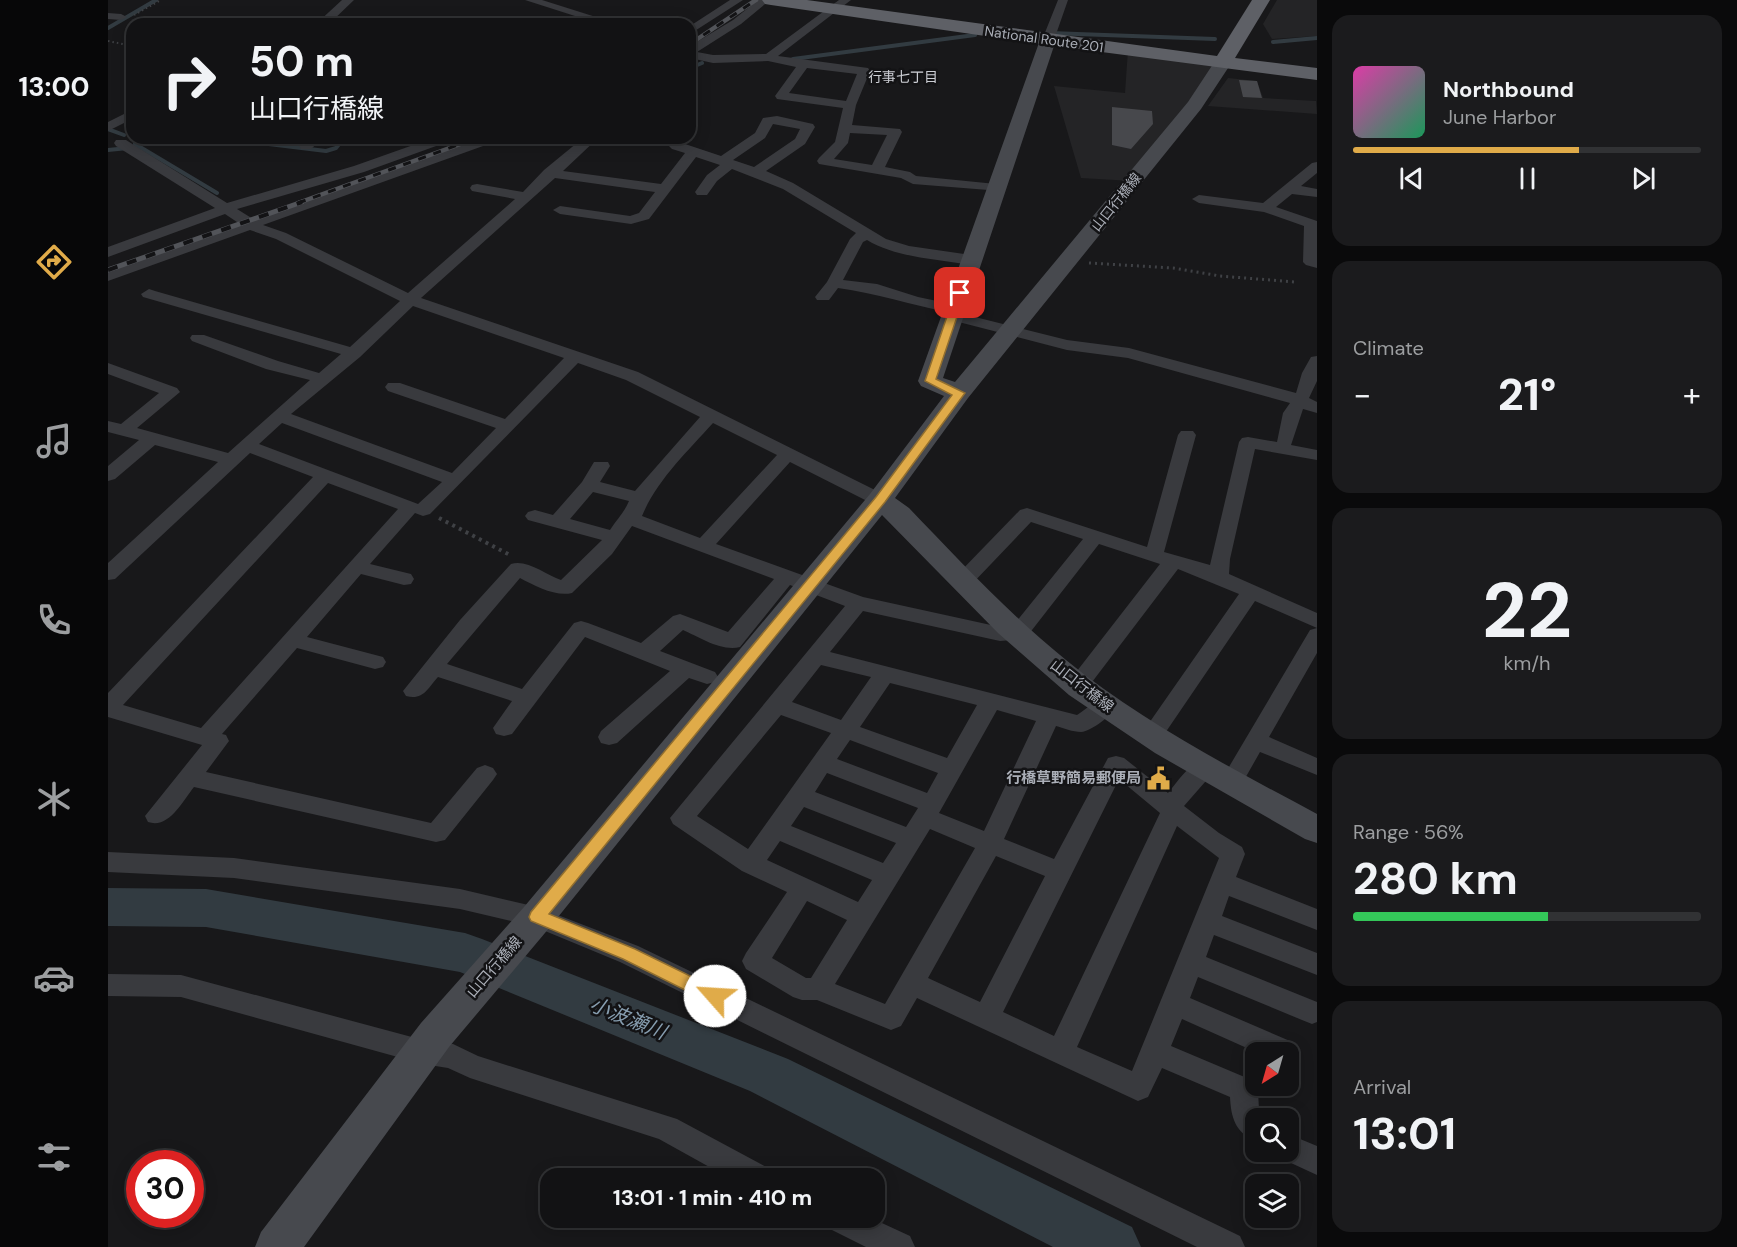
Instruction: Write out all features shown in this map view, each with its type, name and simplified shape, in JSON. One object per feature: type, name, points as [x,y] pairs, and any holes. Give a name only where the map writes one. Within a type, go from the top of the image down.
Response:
[{"type":"highway","name":"National Route 201","points":[[771,0],[840,5],[1048,40],[1317,74]]},
{"type":"highway","points":[[1224,62],[1261,0]]},
{"type":"main road","points":[[959,393],[930,381],[1048,40]]},
{"type":"main road","name":"山口行橋線","points":[[278,1247],[429,1044],[531,924],[799,580],[880,500],[959,393],[1195,105],[1224,62]]},
{"type":"main road","name":"山口行橋線","points":[[880,500],[899,514],[1018,634],[1078,685],[1151,736],[1317,830]]},
{"type":"street","points":[[329,18],[349,0]]},
{"type":"street","points":[[530,0],[592,18]]},
{"type":"street","points":[[696,28],[738,0]]},
{"type":"street","points":[[696,53],[765,0]]},
{"type":"street","points":[[1048,40],[1063,0]]},
{"type":"street","points":[[769,57],[840,5]]},
{"type":"street","points":[[108,16],[121,18]]},
{"type":"street","points":[[696,57],[713,59],[769,57],[804,64],[864,71],[850,105],[841,143],[824,161],[905,175],[913,180],[996,188]]},
{"type":"street","points":[[804,64],[781,96],[850,105]]},
{"type":"street","points":[[123,140],[109,126],[126,117]]},
{"type":"street","points":[[702,192],[726,162],[760,135],[768,121],[777,120],[808,127],[800,141],[756,172]]},
{"type":"street","points":[[846,129],[895,132],[877,170]]},
{"type":"street","points":[[129,144],[250,225],[281,236],[411,300],[632,376],[880,500]]},
{"type":"street","points":[[108,252],[249,200],[359,169],[428,144]]},
{"type":"street","points":[[108,276],[475,144]]},
{"type":"street","points":[[108,574],[279,416],[400,312],[549,173],[584,144]]},
{"type":"street","points":[[675,144],[756,172],[797,191],[866,234],[899,248],[971,260]]},
{"type":"street","points":[[560,210],[631,220],[644,216],[693,152]]},
{"type":"street","points":[[1266,208],[1317,166]]},
{"type":"street","points":[[549,173],[664,189]]},
{"type":"street","points":[[477,188],[524,196]]},
{"type":"street","points":[[1290,189],[1317,193]]},
{"type":"street","points":[[1199,199],[1266,208],[1314,226],[1311,262],[1317,263]]},
{"type":"street","points":[[824,297],[857,239],[866,234]]},
{"type":"street","points":[[834,283],[878,290],[1010,331],[1067,345],[1119,351],[1300,400],[1317,408]]},
{"type":"street","points":[[149,294],[354,353]]},
{"type":"street","points":[[198,338],[272,365],[324,379]]},
{"type":"street","points":[[423,510],[576,356]]},
{"type":"street","points":[[1285,441],[1292,413],[1317,361]]},
{"type":"street","points":[[108,368],[171,392],[116,428]]},
{"type":"street","points":[[394,387],[508,426]]},
{"type":"street","points":[[414,691],[518,568],[565,588],[605,550],[624,523],[631,519],[640,498],[670,458],[711,415]]},
{"type":"street","points":[[279,416],[455,480]]},
{"type":"street","points":[[116,428],[232,460]]},
{"type":"street","points":[[1152,555],[1156,548],[1187,435]]},
{"type":"street","points":[[108,475],[152,438]]},
{"type":"street","points":[[1219,575],[1220,559],[1248,442],[1317,455]]},
{"type":"street","points":[[205,738],[410,507],[248,446]]},
{"type":"street","points":[[704,545],[788,454]]},
{"type":"street","points":[[557,522],[601,466]]},
{"type":"street","points":[[157,816],[218,741],[108,708],[324,476]]},
{"type":"street","points":[[589,484],[640,498]]},
{"type":"street","points":[[963,581],[1027,514],[1219,575],[1317,621]]},
{"type":"street","points":[[535,516],[615,537]]},
{"type":"street","points":[[631,519],[858,603],[1000,634],[1018,634],[1095,536]]},
{"type":"street","points":[[1078,685],[1173,561]]},
{"type":"street","points":[[357,567],[404,579]]},
{"type":"street","points":[[645,652],[680,621],[732,642],[799,580]]},
{"type":"street","points":[[1151,736],[1252,590]]},
{"type":"street","points":[[858,603],[777,705],[682,818],[751,864],[863,916]]},
{"type":"street","points":[[504,728],[581,628],[697,673],[609,737]]},
{"type":"street","points":[[1231,783],[1317,635]]},
{"type":"street","points":[[292,640],[375,662]]},
{"type":"street","points":[[816,656],[1080,724],[1106,706]]},
{"type":"street","points":[[432,667],[527,698]]},
{"type":"street","points":[[751,864],[884,675]]},
{"type":"street","points":[[818,988],[929,810],[990,702]]},
{"type":"street","points":[[777,705],[952,770]]},
{"type":"street","points":[[802,889],[755,961],[802,988],[818,988],[891,1018],[990,844],[1049,717]]},
{"type":"street","points":[[1256,741],[1315,760]]},
{"type":"street","points":[[821,762],[929,810],[990,844],[1060,872]]},
{"type":"street","points":[[912,984],[1138,1088],[1155,1052],[1233,854],[1210,840],[1116,764],[986,1018]]},
{"type":"street","points":[[1060,1052],[1172,810],[1204,768]]},
{"type":"street","points":[[189,777],[436,833],[485,774]]},
{"type":"street","points":[[799,795],[910,839]]},
{"type":"street","points":[[775,829],[888,876]]},
{"type":"street","points":[[108,862],[245,869],[460,899],[531,924],[629,954],[1229,1247]]},
{"type":"street","points":[[1222,882],[1317,920]]},
{"type":"street","points":[[1207,921],[1317,964]]},
{"type":"street","points":[[1191,962],[1312,1012]]},
{"type":"street","points":[[108,985],[181,986],[429,1044],[470,1066],[667,1128],[739,1168]]},
{"type":"street","points":[[1174,1004],[1261,1042]]},
{"type":"street","points":[[1155,1052],[1244,1090],[1245,1115]]},
{"type":"street","points":[[1299,1152],[1317,1161]]},
{"type":"street","points":[[860,1228],[899,1247]]},
{"type":"path","points":[[108,40],[126,44]]},
{"type":"path","points":[[1082,263],[1173,268],[1220,276],[1294,282]]},
{"type":"path","points":[[423,510],[512,556]]},
{"type":"shaded area","points":[[1277,0],[1317,0],[1317,36],[1272,39],[1263,24]]},
{"type":"shaded area","points":[[1128,50],[1223,62],[1132,181],[1081,178],[1054,86],[1125,93]]},
{"type":"shaded area","points":[[1228,78],[1257,81],[1263,98],[1316,101],[1317,114],[1208,106]]},
{"type":"building","points":[[1239,80],[1257,81],[1262,98],[1243,97]]},
{"type":"building","points":[[1112,107],[1152,111],[1153,124],[1131,149],[1112,145]]},
{"type":"waterway","points":[[108,28],[156,0]]},
{"type":"waterway","points":[[1050,33],[1215,39]]},
{"type":"waterway","points":[[793,59],[975,35]]},
{"type":"waterway","points":[[1273,42],[1317,38]]},
{"type":"waterway","points":[[696,66],[702,63]]},
{"type":"waterway","points":[[108,129],[124,135]]},
{"type":"waterway","points":[[135,144],[217,193]]},
{"type":"waterway","points":[[268,144],[326,151],[336,148],[339,144]]},
{"type":"waterway","points":[[108,150],[128,148]]},
{"type":"waterway","name":"小波瀬川","points":[[108,907],[206,908],[465,953],[769,1075],[1112,1247]]},
{"type":"railway","points":[[696,40],[756,0]]},
{"type":"railway","points":[[298,203],[460,144]]},
{"type":"railway","points":[[108,270],[302,202]]},
{"type":"place","name":"行橋草野簡易郵便局","points":[[1159,778]]},
{"type":"district","name":"行事七丁目","points":[[903,77]]},
{"type":"route","points":[[715,996],[629,954],[565,926],[537,917],[880,500],[959,393],[930,381],[960,293]]}]
